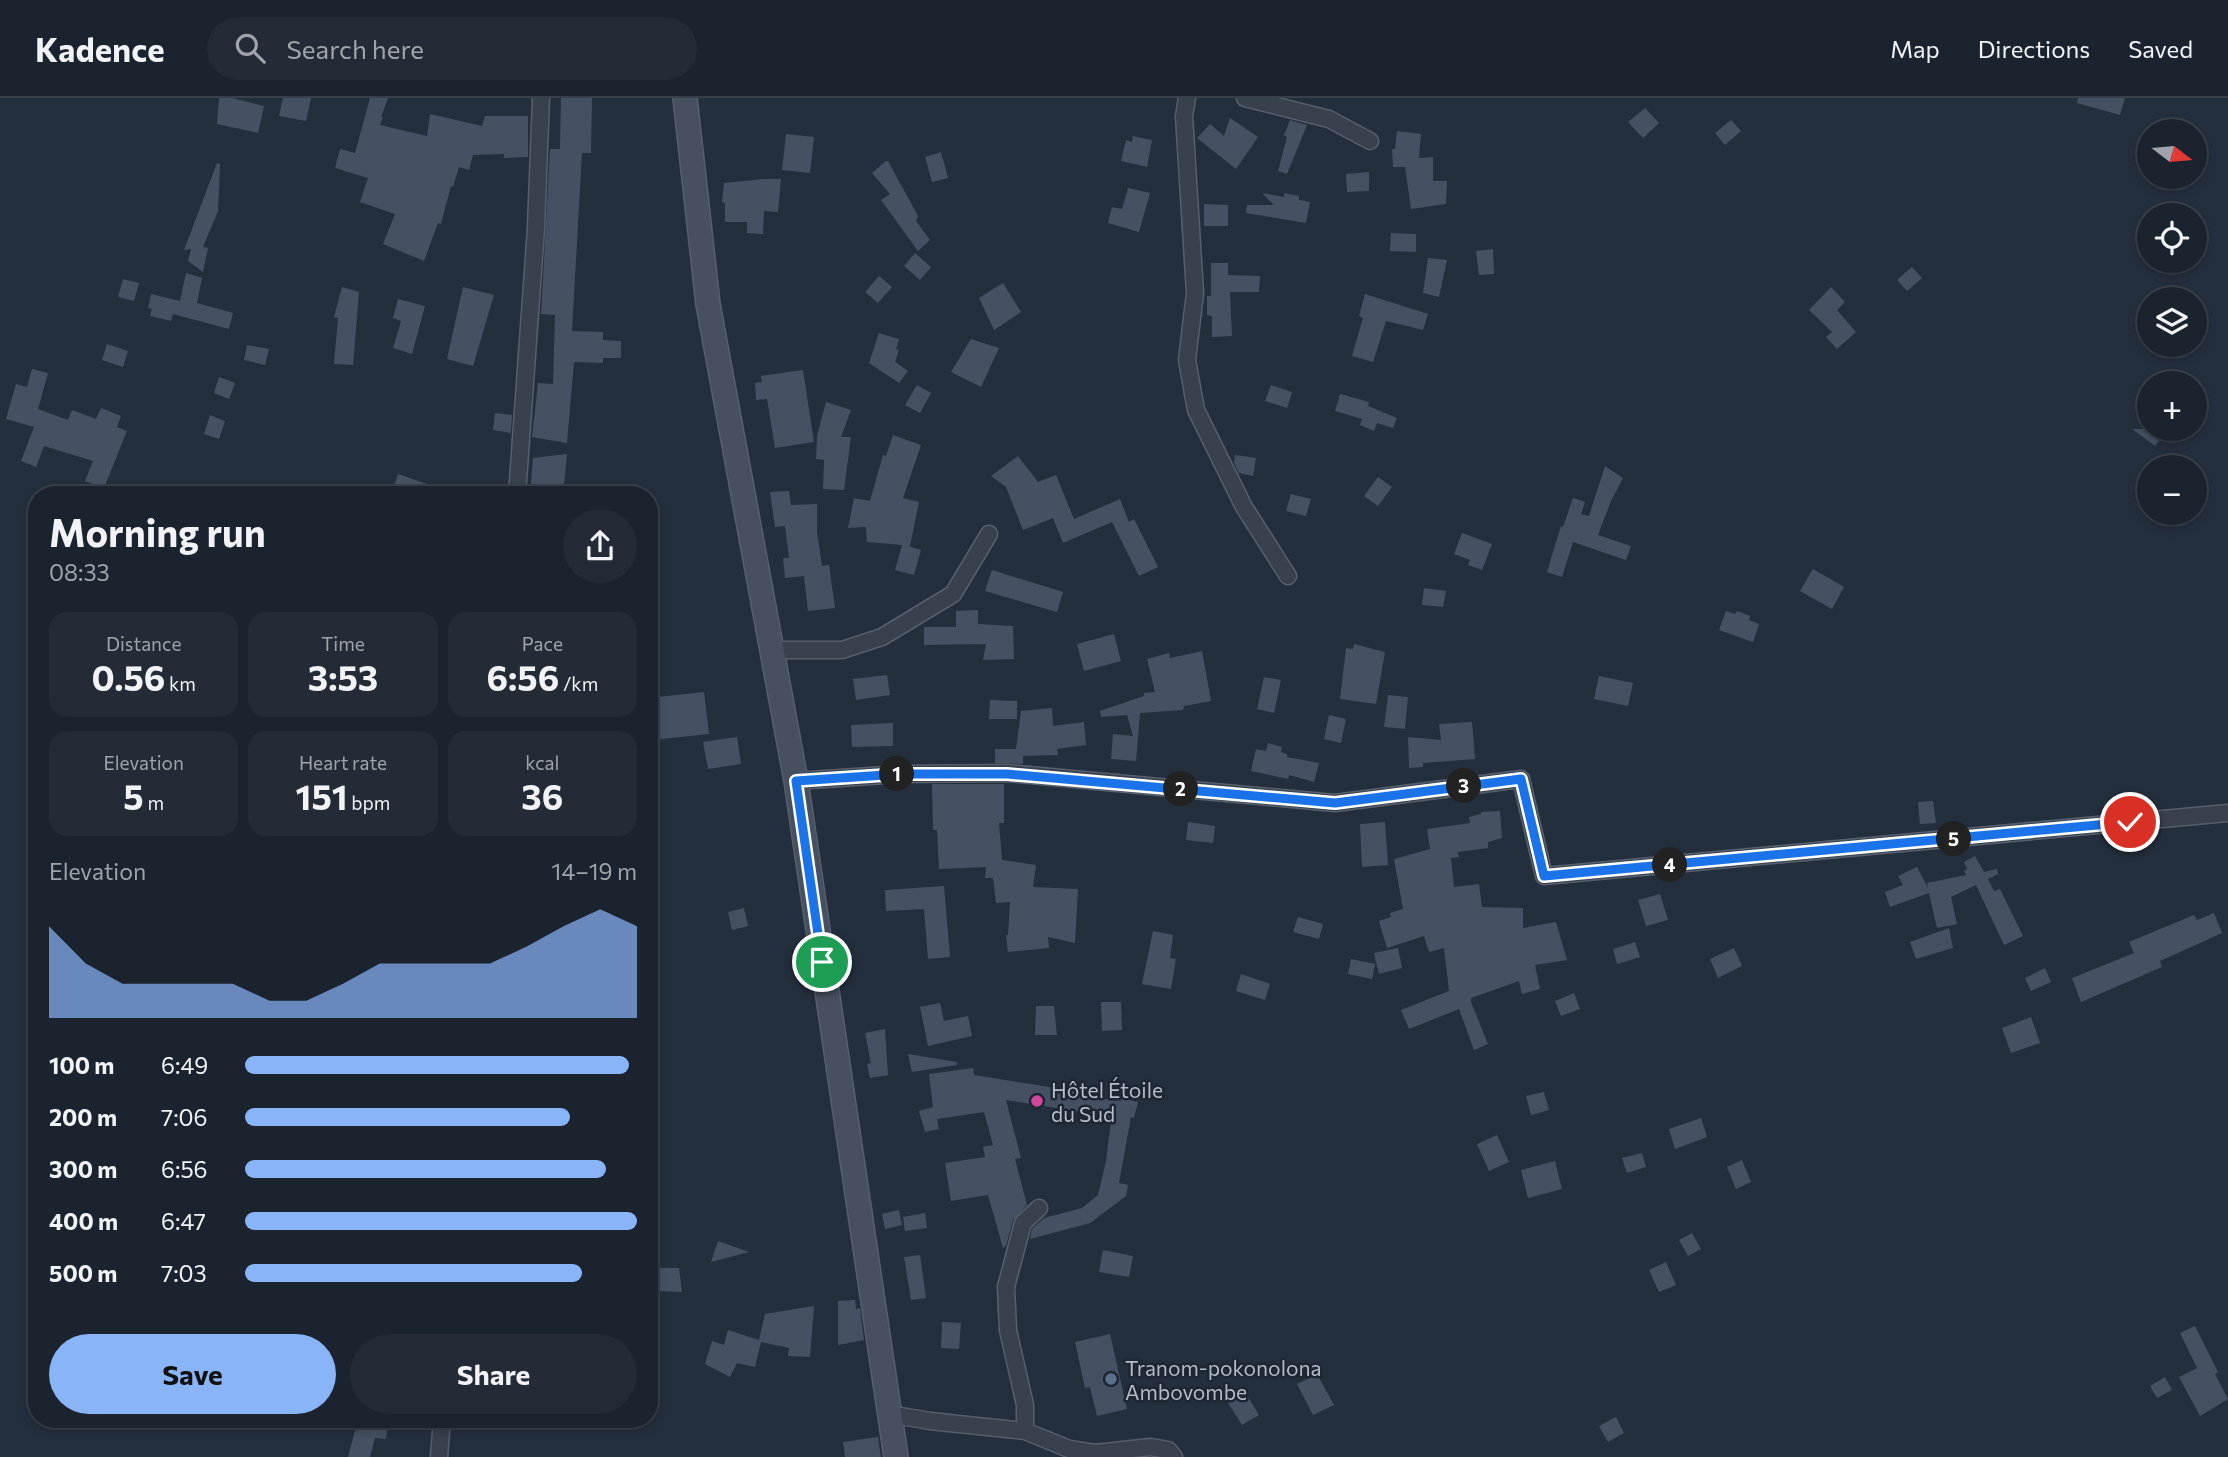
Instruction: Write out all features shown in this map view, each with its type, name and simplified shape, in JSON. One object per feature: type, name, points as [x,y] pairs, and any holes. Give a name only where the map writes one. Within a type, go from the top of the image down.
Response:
[{"type":"main road","points":[[685,98],[708,304],[796,781],[896,1457]]},
{"type":"street","points":[[518,486],[536,228],[541,98]]},
{"type":"street","points":[[1186,98],[1184,116],[1195,293],[1187,360],[1196,410],[1244,507],[1288,576]]},
{"type":"street","points":[[1245,98],[1329,119],[1370,141]]},
{"type":"street","points":[[772,650],[842,650],[882,637],[953,594],[989,534]]},
{"type":"street","points":[[796,781],[900,774],[1007,774],[1335,803],[1521,779],[1544,876],[2228,813]]},
{"type":"street","points":[[1025,1431],[1025,1405],[1008,1330],[1006,1287],[1023,1223],[1039,1208]]},
{"type":"street","points":[[889,1414],[1025,1431],[1069,1450],[1095,1452],[1151,1447],[1168,1450],[1174,1457]]},
{"type":"street","points":[[439,1457],[441,1428]]},
{"type":"building","points":[[219,98],[232,98],[264,106],[258,133],[217,124]]},
{"type":"building","points":[[283,98],[311,98],[306,121],[279,116]]},
{"type":"building","points":[[370,98],[388,98],[380,125],[427,136],[430,114],[482,126],[485,116],[528,116],[528,157],[504,158],[504,154],[473,155],[469,170],[459,167],[441,224],[438,223],[424,261],[383,244],[395,214],[360,202],[368,178],[335,168],[340,149],[355,153]]},
{"type":"building","points":[[561,98],[592,98],[591,153],[582,153],[572,331],[603,332],[603,340],[621,341],[621,358],[603,358],[603,363],[574,362],[567,443],[532,437],[538,383],[553,384],[555,315],[541,314],[550,149],[560,149]]},
{"type":"building","points":[[2078,98],[2125,98],[2120,115],[2077,103]]},
{"type":"building","points":[[1645,108],[1659,123],[1643,138],[1628,122]]},
{"type":"building","points":[[1230,118],[1258,137],[1236,169],[1197,138],[1210,124],[1224,136]]},
{"type":"building","points":[[1290,120],[1307,125],[1287,174],[1278,171],[1287,137],[1284,135]]},
{"type":"building","points":[[1731,120],[1741,131],[1725,145],[1715,133]]},
{"type":"building","points":[[1397,131],[1421,134],[1419,158],[1433,157],[1433,181],[1447,181],[1446,204],[1411,209],[1405,167],[1393,167],[1392,149],[1395,149]]},
{"type":"building","points":[[786,134],[814,137],[810,173],[782,170]]},
{"type":"building","points":[[1133,136],[1152,140],[1147,167],[1121,161],[1126,140],[1132,142]]},
{"type":"building","points":[[941,152],[948,178],[932,182],[925,157]]},
{"type":"building","points":[[886,161],[918,216],[916,221],[930,240],[918,251],[881,200],[890,194],[872,173]]},
{"type":"building","points":[[217,163],[220,164],[218,211],[203,247],[208,248],[203,272],[188,261],[191,249],[184,250]]},
{"type":"building","points":[[1369,172],[1369,191],[1347,192],[1346,174]]},
{"type":"building","points":[[781,179],[778,212],[764,211],[763,234],[747,233],[747,222],[725,222],[725,203],[722,202],[724,183]]},
{"type":"building","points":[[1128,188],[1150,193],[1139,232],[1108,223],[1112,207],[1122,209]]},
{"type":"building","points":[[1262,193],[1284,197],[1284,193],[1310,202],[1306,223],[1246,213],[1247,205],[1274,205]]},
{"type":"building","points":[[1204,204],[1228,205],[1228,226],[1204,226]]},
{"type":"building","points":[[1391,233],[1416,234],[1416,252],[1390,251]]},
{"type":"building","points":[[1493,249],[1494,274],[1479,275],[1476,251]]},
{"type":"building","points":[[915,253],[931,267],[920,280],[904,266]]},
{"type":"building","points":[[1428,258],[1447,260],[1439,297],[1423,293]]},
{"type":"building","points":[[1211,263],[1228,263],[1228,275],[1260,276],[1259,292],[1230,292],[1232,336],[1212,337],[1212,316],[1207,315],[1207,296],[1211,296]]},
{"type":"building","points":[[1912,267],[1922,278],[1907,291],[1897,280]]},
{"type":"building","points":[[186,273],[202,278],[197,303],[233,313],[229,329],[173,314],[171,321],[150,316],[152,309],[148,308],[151,294],[180,301]]},
{"type":"building","points":[[879,276],[892,287],[878,303],[865,292]]},
{"type":"building","points":[[123,279],[139,283],[134,301],[118,297]]},
{"type":"building","points":[[1003,283],[1021,312],[994,330],[979,298]]},
{"type":"building","points":[[342,287],[359,292],[353,365],[334,364],[338,318],[334,317]]},
{"type":"building","points":[[463,287],[494,295],[473,366],[447,359]]},
{"type":"building","points":[[1831,287],[1845,302],[1837,310],[1856,332],[1837,349],[1826,337],[1832,332],[1809,310]]},
{"type":"building","points":[[1365,294],[1428,314],[1423,330],[1386,321],[1373,362],[1352,356],[1363,318],[1359,316]]},
{"type":"building","points":[[398,299],[425,306],[412,354],[393,348],[401,321],[393,318]]},
{"type":"building","points":[[879,333],[899,339],[895,362],[908,371],[899,383],[869,363]]},
{"type":"building","points":[[971,339],[999,348],[981,387],[951,372]]},
{"type":"building","points":[[107,344],[128,351],[123,367],[102,360]]},
{"type":"building","points":[[247,345],[269,349],[265,365],[244,360]]},
{"type":"building","points":[[32,369],[48,373],[38,409],[68,420],[72,410],[96,419],[101,408],[121,416],[117,427],[127,431],[105,486],[85,481],[93,461],[44,446],[36,467],[21,461],[34,427],[6,419],[16,384],[27,387]]},
{"type":"building","points":[[803,370],[814,442],[775,448],[767,399],[756,400],[755,383],[762,382],[761,376]]},
{"type":"building","points":[[219,377],[235,383],[229,399],[214,393]]},
{"type":"building","points":[[917,385],[931,393],[920,413],[905,405]]},
{"type":"building","points":[[1271,385],[1292,392],[1287,408],[1265,401]]},
{"type":"building","points":[[1340,394],[1369,402],[1368,406],[1397,418],[1393,428],[1377,423],[1374,431],[1360,425],[1362,419],[1335,411]]},
{"type":"building","points":[[826,402],[851,410],[841,437],[851,437],[844,490],[823,489],[824,460],[816,459],[817,436]]},
{"type":"building","points":[[495,413],[512,415],[511,433],[493,430]]},
{"type":"building","points":[[210,415],[225,421],[219,439],[204,434]]},
{"type":"building","points":[[893,435],[921,445],[903,498],[919,502],[910,546],[905,545],[921,550],[914,575],[895,570],[902,545],[867,542],[866,527],[848,528],[854,498],[870,501],[883,455],[886,456]]},
{"type":"building","points":[[567,454],[564,486],[531,486],[533,458]]},
{"type":"building","points":[[1235,455],[1256,458],[1253,476],[1239,473],[1234,463]]},
{"type":"building","points":[[1018,456],[1038,482],[1056,475],[1074,519],[1120,499],[1129,522],[1134,519],[1158,567],[1139,576],[1112,522],[1063,543],[1053,518],[1023,530],[1006,487],[991,476]]},
{"type":"building","points":[[1605,466],[1623,478],[1598,535],[1631,546],[1626,560],[1573,542],[1562,577],[1547,572],[1573,498],[1585,502],[1581,514],[1589,516]]},
{"type":"building","points":[[398,474],[433,486],[394,486]]},
{"type":"building","points":[[1378,477],[1392,487],[1378,506],[1364,496]]},
{"type":"building","points":[[789,491],[791,505],[817,504],[817,532],[822,566],[829,565],[835,608],[808,611],[804,576],[785,578],[783,558],[789,558],[785,526],[775,527],[770,492]]},
{"type":"building","points":[[1291,494],[1311,499],[1306,516],[1286,511]]},
{"type":"building","points":[[1462,533],[1492,544],[1482,570],[1468,565],[1470,560],[1454,554]]},
{"type":"building","points":[[1813,569],[1844,587],[1832,609],[1800,591]]},
{"type":"building","points":[[992,570],[1063,592],[1057,612],[985,591]]},
{"type":"building","points":[[1424,588],[1446,591],[1443,607],[1422,605]]},
{"type":"building","points":[[978,610],[978,624],[1013,626],[1014,659],[983,660],[986,644],[924,645],[924,627],[956,627],[956,611]]},
{"type":"building","points":[[1726,611],[1735,614],[1737,611],[1750,616],[1749,620],[1759,624],[1753,642],[1719,630]]},
{"type":"building","points":[[1114,634],[1121,661],[1084,671],[1077,644]]},
{"type":"building","points":[[1354,644],[1385,652],[1376,704],[1340,699],[1346,648],[1353,649]]},
{"type":"building","points":[[1202,651],[1211,701],[1184,706],[1183,710],[1140,713],[1136,761],[1111,759],[1113,734],[1133,736],[1127,715],[1101,717],[1100,711],[1144,696],[1144,693],[1155,692],[1147,659],[1169,653],[1170,658]]},
{"type":"building","points":[[887,675],[890,695],[856,700],[853,679]]},
{"type":"building","points":[[1599,676],[1633,683],[1628,706],[1594,699]]},
{"type":"building","points":[[1264,677],[1281,680],[1274,713],[1257,709]]},
{"type":"building","points":[[704,692],[709,734],[658,739],[658,697]]},
{"type":"building","points":[[1388,695],[1408,697],[1405,729],[1384,727]]},
{"type":"building","points":[[990,700],[1017,701],[1017,719],[989,719]]},
{"type":"building","points":[[1052,708],[1053,726],[1084,722],[1086,745],[1057,749],[1058,755],[1023,756],[1023,764],[995,763],[995,749],[1016,749],[1021,711]]},
{"type":"building","points":[[1329,715],[1346,719],[1341,743],[1324,739]]},
{"type":"building","points":[[1472,722],[1475,759],[1423,763],[1423,767],[1409,768],[1408,737],[1441,740],[1439,724]]},
{"type":"building","points":[[893,723],[893,746],[852,747],[851,725]]},
{"type":"building","points":[[737,737],[741,764],[708,769],[703,742]]},
{"type":"building","points":[[1268,743],[1282,747],[1281,752],[1287,754],[1287,757],[1319,763],[1314,782],[1289,775],[1288,779],[1251,771],[1256,749],[1266,751]]},
{"type":"building","points":[[932,784],[1004,784],[1004,823],[999,823],[1002,860],[1036,865],[1033,887],[1078,889],[1075,943],[1048,937],[1049,948],[1008,952],[1006,935],[1010,902],[996,903],[993,878],[985,878],[986,867],[939,869],[937,830],[933,830]]},
{"type":"building","points":[[1933,801],[1936,823],[1920,824],[1918,802]]},
{"type":"building","points":[[1500,811],[1502,838],[1488,842],[1488,848],[1458,852],[1459,857],[1451,858],[1454,887],[1479,884],[1482,907],[1523,908],[1523,928],[1556,922],[1567,960],[1535,965],[1540,989],[1522,994],[1519,981],[1471,998],[1488,1044],[1474,1050],[1459,1009],[1409,1029],[1401,1010],[1449,991],[1444,948],[1429,952],[1424,936],[1387,948],[1379,921],[1391,917],[1390,913],[1403,909],[1394,859],[1430,849],[1427,829],[1470,823],[1469,817],[1481,812]]},
{"type":"building","points":[[1188,822],[1215,826],[1213,843],[1186,840]]},
{"type":"building","points":[[1385,822],[1388,865],[1362,867],[1360,824]]},
{"type":"building","points":[[1975,856],[1984,872],[1997,869],[1998,874],[1988,879],[1994,891],[2000,889],[2023,936],[2004,945],[1976,885],[1951,897],[1957,924],[1937,928],[1929,893],[1890,907],[1885,892],[1903,885],[1898,876],[1917,867],[1928,888],[1927,883],[1966,875],[1964,862]]},
{"type":"building","points":[[944,886],[950,957],[928,959],[924,909],[886,911],[885,890]]},
{"type":"building","points":[[1660,894],[1668,920],[1646,926],[1638,900]]},
{"type":"building","points":[[744,908],[748,926],[732,930],[728,912]]},
{"type":"building","points":[[2214,913],[2222,933],[2160,961],[2162,967],[2081,1002],[2072,978],[2134,953],[2129,942],[2194,915],[2197,920]]},
{"type":"building","points":[[1298,917],[1323,924],[1319,939],[1293,932]]},
{"type":"building","points":[[1949,928],[1953,948],[1916,959],[1910,942]]},
{"type":"building","points":[[1153,931],[1173,935],[1170,958],[1176,959],[1171,989],[1142,984]]},
{"type":"building","points":[[1635,942],[1640,957],[1617,964],[1613,949]]},
{"type":"building","points":[[1398,948],[1402,968],[1379,974],[1374,953]]},
{"type":"building","points":[[1734,948],[1742,966],[1718,978],[1710,959]]},
{"type":"building","points":[[1351,959],[1375,964],[1372,979],[1348,974]]},
{"type":"building","points":[[2045,968],[2051,982],[2031,991],[2025,978]]},
{"type":"building","points":[[1241,974],[1270,984],[1265,1000],[1236,991]]},
{"type":"building","points":[[1574,993],[1580,1009],[1561,1016],[1555,1001]]},
{"type":"building","points":[[1101,1002],[1121,1002],[1122,1030],[1102,1031]]},
{"type":"building","points":[[940,1003],[944,1021],[968,1016],[972,1036],[928,1046],[920,1007]]},
{"type":"building","points":[[1036,1006],[1054,1006],[1057,1035],[1035,1035]]},
{"type":"building","points":[[2031,1017],[2040,1043],[2011,1053],[2002,1028]]},
{"type":"building","points":[[885,1029],[888,1075],[870,1078],[867,1064],[871,1063],[865,1033]]},
{"type":"building","points":[[908,1054],[957,1062],[957,1065],[912,1072]]},
{"type":"building","points":[[973,1068],[974,1075],[1080,1092],[1113,1101],[1115,1096],[1138,1102],[1134,1118],[1131,1117],[1119,1183],[1128,1185],[1126,1196],[1090,1223],[1030,1239],[1032,1229],[1044,1218],[1082,1208],[1098,1195],[1111,1121],[1081,1112],[1006,1100],[1021,1158],[1015,1159],[1027,1205],[1013,1220],[1006,1246],[1003,1248],[988,1195],[951,1201],[945,1163],[985,1157],[983,1147],[993,1145],[984,1112],[937,1119],[939,1129],[925,1132],[919,1111],[933,1107],[929,1074]]},
{"type":"building","points":[[1544,1092],[1549,1110],[1531,1115],[1526,1096]]},
{"type":"building","points":[[1701,1118],[1707,1137],[1675,1149],[1669,1129]]},
{"type":"building","points":[[1497,1135],[1509,1162],[1489,1171],[1477,1144]]},
{"type":"building","points":[[1642,1153],[1646,1167],[1627,1173],[1622,1158]]},
{"type":"building","points":[[1742,1160],[1751,1182],[1736,1189],[1727,1167]]},
{"type":"building","points":[[1555,1161],[1562,1189],[1528,1198],[1521,1170]]},
{"type":"building","points":[[899,1210],[902,1225],[885,1229],[882,1214]]},
{"type":"building","points":[[925,1213],[927,1228],[905,1231],[903,1217]]},
{"type":"building","points":[[1692,1233],[1701,1249],[1688,1256],[1679,1240]]},
{"type":"building","points":[[718,1241],[749,1252],[711,1262]]},
{"type":"building","points":[[1103,1250],[1133,1256],[1129,1277],[1099,1272]]},
{"type":"building","points":[[920,1255],[926,1298],[911,1300],[904,1257]]},
{"type":"building","points":[[1666,1262],[1676,1285],[1659,1292],[1649,1270]]},
{"type":"building","points":[[659,1268],[679,1268],[682,1292],[658,1291]]},
{"type":"building","points":[[855,1300],[856,1309],[860,1308],[864,1340],[838,1345],[838,1301]]},
{"type":"building","points":[[814,1306],[810,1357],[788,1356],[789,1348],[761,1342],[755,1367],[737,1363],[730,1377],[705,1364],[712,1341],[724,1345],[728,1330],[759,1340],[765,1314]]},
{"type":"building","points":[[942,1322],[961,1323],[959,1349],[941,1348]]},
{"type":"building","points":[[2195,1326],[2228,1399],[2200,1416],[2179,1377],[2197,1368],[2180,1333]]},
{"type":"building","points":[[1110,1334],[1127,1409],[1097,1416],[1090,1387],[1085,1388],[1075,1342]]},
{"type":"building","points":[[1317,1374],[1334,1405],[1313,1415],[1297,1384]]},
{"type":"building","points":[[2165,1377],[2172,1390],[2157,1398],[2150,1386]]},
{"type":"building","points":[[1245,1392],[1259,1415],[1242,1425],[1228,1403]]},
{"type":"building","points":[[1616,1417],[1624,1433],[1608,1442],[1599,1426]]},
{"type":"building","points":[[356,1428],[387,1428],[386,1439],[375,1438],[370,1457],[348,1457]]},
{"type":"building","points":[[878,1437],[881,1457],[845,1457],[843,1442]]},
{"type":"place","name":"Hôtel Étoile du Sud","points":[[1037,1101]]},
{"type":"place","name":"Tranom-pokonolona Ambovombe","points":[[1111,1379]]},
{"type":"route","points":[[822,962],[796,781],[900,774],[1007,774],[1335,803],[1521,779],[1544,876],[2130,822]]}]
